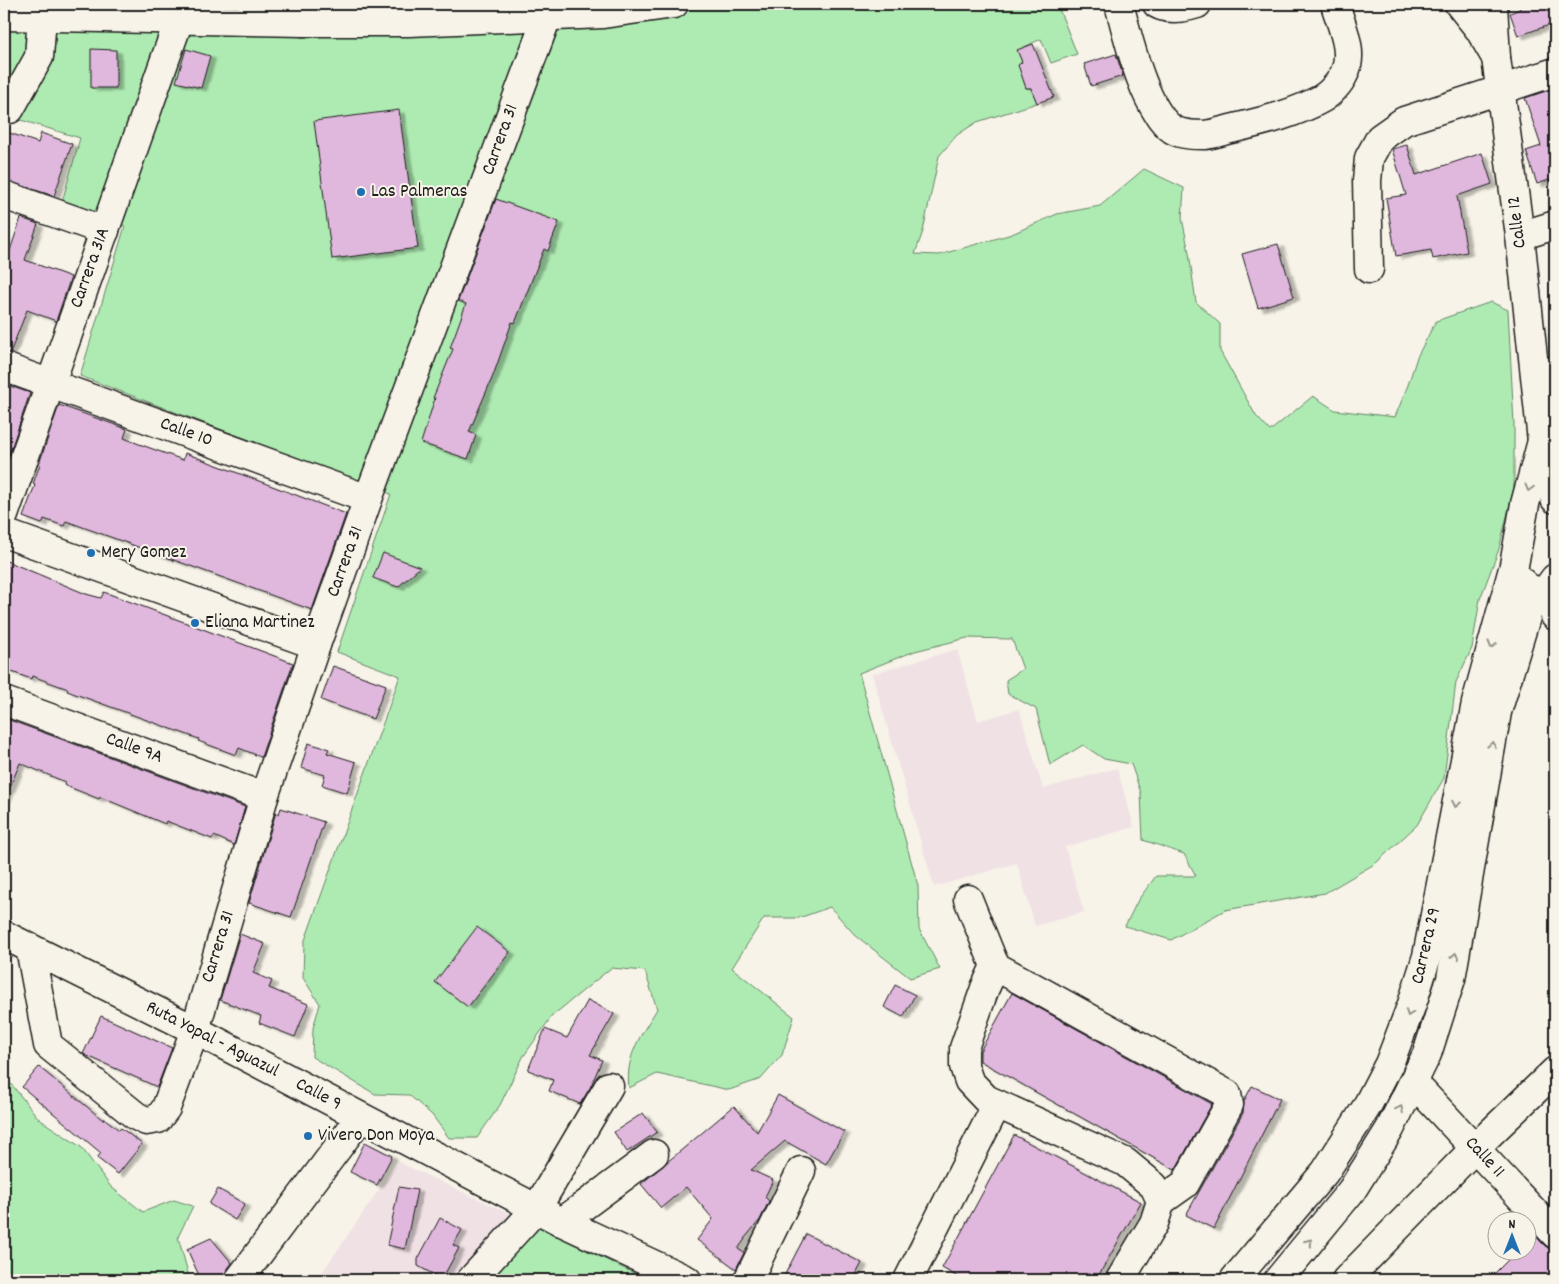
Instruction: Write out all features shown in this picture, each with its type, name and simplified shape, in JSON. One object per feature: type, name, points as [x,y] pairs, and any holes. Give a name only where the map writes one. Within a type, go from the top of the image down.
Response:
[{"type":"main road","points":[[559,16],[618,4]]},
{"type":"main road","points":[[4,16],[179,20],[300,13],[409,22],[603,14],[674,4]]},
{"type":"main road","points":[[1119,4],[1140,77],[1158,114],[1172,129],[1187,135],[1207,135],[1277,118],[1322,98],[1336,85],[1345,73],[1348,46],[1335,4]]},
{"type":"main road","points":[[1157,4],[1162,7],[1182,8],[1197,4]]},
{"type":"main road","points":[[1458,4],[1479,29],[1496,58]]},
{"type":"main road","name":"Calle 12","points":[[1492,4],[1496,58],[1502,89],[1520,236],[1546,373],[1542,440]]},
{"type":"main road","name":"Carrera 31","points":[[30,948],[48,1045],[136,1116],[146,1121],[158,1119],[166,1108],[194,1030],[264,797],[368,499],[559,16]]},
{"type":"main road","points":[[4,110],[10,109],[39,57],[42,17]]},
{"type":"main road","name":"Carrera 31A","points":[[4,515],[179,20]]},
{"type":"main road","points":[[1369,269],[1366,181],[1369,158],[1380,138],[1404,121],[1555,72]]},
{"type":"main road","points":[[4,195],[105,231]]},
{"type":"main road","points":[[1520,236],[1555,225]]},
{"type":"main road","name":"Calle 10","points":[[4,367],[368,499]]},
{"type":"main road","points":[[1542,440],[1555,499]]},
{"type":"main road","name":"Carrera 29","points":[[1234,1280],[1325,1172],[1366,1108],[1390,1064],[1412,1004],[1427,956],[1476,703],[1514,565],[1525,504],[1542,440]]},
{"type":"main road","points":[[4,532],[316,645]]},
{"type":"main road","points":[[1514,565],[1519,578],[1525,585],[1545,586],[1555,616]]},
{"type":"main road","name":"Carrera 29","points":[[1278,1280],[1352,1190],[1390,1129],[1427,1054],[1451,979],[1498,712],[1545,586]]},
{"type":"main road","name":"Calle 9A","points":[[4,701],[264,797]]},
{"type":"main road","points":[[968,899],[995,966],[1227,1094],[1229,1105],[1185,1184],[1161,1201],[1154,1223],[1120,1280]]},
{"type":"main road","name":"Ruta Yopal - Aguazul","points":[[4,934],[194,1030],[562,1222],[688,1280]]},
{"type":"main road","points":[[995,966],[964,1048],[964,1066],[969,1081],[986,1099],[1125,1162],[1154,1186],[1161,1201]]},
{"type":"main road","points":[[1346,1280],[1475,1148],[1555,1071]]},
{"type":"main road","name":"Calle 11","points":[[1413,1082],[1555,1234]]},
{"type":"main road","points":[[471,1280],[537,1208],[609,1086]]},
{"type":"main road","points":[[908,1280],[997,1104]]},
{"type":"main road","points":[[239,1280],[360,1118]]},
{"type":"main road","points":[[562,1222],[654,1154]]},
{"type":"main road","points":[[748,1280],[801,1171]]},
{"type":"shaded area","points":[[957,649],[978,721],[1019,709],[1043,789],[1117,768],[1134,827],[1065,847],[1084,912],[1035,926],[1017,863],[934,887],[872,674]]},
{"type":"shaded area","points":[[398,1162],[536,1226],[487,1280],[317,1280]]},
{"type":"green space","points":[[4,4],[1057,4],[1077,54],[1051,63],[1041,39],[1018,50],[1022,62],[1019,65],[1026,88],[1031,88],[1037,103],[977,122],[957,135],[939,156],[923,231],[915,254],[939,255],[1012,234],[1057,214],[1100,206],[1144,169],[1184,188],[1182,218],[1196,302],[1220,324],[1220,351],[1256,416],[1270,431],[1313,396],[1335,410],[1395,417],[1417,357],[1436,321],[1491,302],[1508,310],[1514,424],[1514,487],[1499,549],[1480,599],[1472,648],[1456,682],[1444,778],[1417,825],[1376,863],[1325,893],[1225,910],[1171,940],[1125,926],[1138,900],[1156,876],[1196,876],[1184,854],[1143,840],[1141,793],[1131,764],[1104,759],[1083,745],[1050,765],[1036,709],[1008,694],[1006,680],[1023,669],[1012,639],[967,638],[915,651],[859,673],[918,886],[919,929],[940,969],[910,978],[855,935],[830,907],[799,918],[764,918],[732,968],[794,1017],[782,1055],[761,1079],[729,1090],[657,1074],[629,1088],[628,1076],[632,1056],[640,1037],[657,1009],[645,971],[611,968],[552,1016],[523,1057],[500,1105],[477,1138],[449,1138],[432,1115],[409,1095],[375,1094],[312,1057],[313,1028],[320,1004],[303,978],[304,943],[400,676],[337,652],[391,494],[80,376],[125,226],[62,202],[80,138],[14,118],[4,119]]},
{"type":"green space","points":[[4,1075],[39,1119],[81,1147],[111,1187],[143,1212],[174,1200],[193,1206],[178,1237],[190,1280],[4,1280]]},
{"type":"green space","points":[[536,1226],[648,1280],[487,1280]]},
{"type":"building","points":[[1518,4],[1555,4],[1555,23],[1518,36],[1510,13],[1520,9]]},
{"type":"building","points":[[1033,44],[1054,97],[1037,103],[1031,88],[1026,88],[1018,65],[1022,62],[1017,50]]},
{"type":"building","points":[[91,49],[116,50],[116,88],[91,88]]},
{"type":"building","points":[[186,49],[210,56],[201,88],[176,82]]},
{"type":"building","points":[[1116,54],[1123,76],[1091,86],[1084,64]]},
{"type":"building","points":[[1555,88],[1555,178],[1537,184],[1526,151],[1541,146],[1525,98]]},
{"type":"building","points":[[399,110],[418,248],[332,259],[314,121]]},
{"type":"building","points":[[4,131],[38,143],[41,133],[72,144],[54,196],[4,180]]},
{"type":"building","points":[[1407,145],[1416,175],[1482,153],[1492,184],[1457,196],[1467,252],[1433,259],[1431,250],[1396,256],[1386,198],[1406,195],[1392,149]]},
{"type":"building","points":[[496,199],[559,222],[548,251],[544,249],[515,323],[512,322],[493,376],[469,432],[476,435],[468,459],[421,443],[435,398],[433,398],[453,349],[450,348],[466,304],[458,301]]},
{"type":"building","points":[[21,218],[38,224],[25,260],[71,277],[56,321],[27,310],[10,353],[4,352],[4,268]]},
{"type":"building","points":[[1278,244],[1294,297],[1258,308],[1242,254]]},
{"type":"building","points":[[4,384],[30,393],[10,452],[4,450]]},
{"type":"building","points":[[59,405],[127,429],[124,438],[139,444],[183,460],[185,453],[346,514],[312,610],[66,521],[64,526],[44,519],[42,524],[23,517],[35,485],[33,484],[39,464]]},
{"type":"building","points":[[383,553],[420,567],[398,587],[373,578]]},
{"type":"building","points":[[4,560],[86,594],[101,598],[104,592],[293,663],[261,757],[239,748],[236,755],[198,741],[199,739],[67,691],[68,689],[32,676],[31,679],[4,669]]},
{"type":"building","points":[[333,666],[386,685],[373,719],[321,700]]},
{"type":"building","points":[[4,718],[245,807],[234,845],[214,836],[212,839],[166,821],[165,824],[100,797],[99,799],[64,785],[65,782],[20,763],[4,801]]},
{"type":"building","points":[[308,743],[329,749],[327,753],[356,762],[347,793],[322,785],[325,775],[301,768]]},
{"type":"building","points":[[281,808],[324,822],[291,917],[249,903],[276,812],[279,814]]},
{"type":"building","points":[[477,927],[510,952],[468,1007],[435,982]]},
{"type":"building","points":[[240,934],[265,944],[253,973],[272,981],[269,988],[308,1004],[295,1037],[259,1023],[261,1016],[220,1000]]},
{"type":"building","points":[[895,985],[915,995],[903,1017],[884,1007]]},
{"type":"building","points":[[1012,993],[1212,1104],[1175,1170],[980,1061],[980,1051]]},
{"type":"building","points":[[588,1000],[614,1014],[590,1055],[602,1060],[590,1088],[580,1104],[549,1091],[553,1080],[528,1070],[545,1029],[567,1038]]},
{"type":"building","points":[[101,1016],[172,1048],[157,1087],[83,1054]]},
{"type":"building","points":[[39,1067],[103,1120],[104,1118],[119,1130],[121,1128],[142,1144],[118,1174],[97,1158],[101,1153],[22,1087]]},
{"type":"building","points":[[1252,1086],[1280,1099],[1214,1229],[1186,1215],[1243,1113],[1244,1101]]},
{"type":"building","points":[[778,1095],[844,1132],[826,1164],[785,1141],[751,1170],[773,1180],[765,1197],[769,1201],[760,1220],[738,1249],[744,1253],[736,1269],[697,1240],[713,1219],[686,1187],[661,1208],[641,1184],[734,1106],[757,1132]]},
{"type":"building","points":[[643,1113],[657,1132],[627,1152],[614,1132]]},
{"type":"building","points":[[1014,1135],[1141,1202],[1096,1280],[963,1280],[942,1268]]},
{"type":"building","points":[[365,1142],[392,1156],[377,1185],[350,1172]]},
{"type":"building","points":[[399,1187],[417,1190],[405,1249],[387,1245]]},
{"type":"building","points":[[218,1189],[245,1204],[235,1220],[209,1204]]},
{"type":"building","points":[[440,1218],[462,1230],[453,1245],[459,1248],[442,1279],[418,1266],[418,1259]]},
{"type":"building","points":[[806,1234],[862,1263],[853,1280],[782,1280]]},
{"type":"building","points":[[1536,1237],[1555,1253],[1555,1269],[1544,1280],[1488,1280],[1506,1262],[1536,1262]]},
{"type":"building","points":[[211,1238],[232,1263],[226,1271],[224,1280],[201,1280],[187,1249]]},
{"type":"place","name":"Las Palmeras","points":[[361,192]]},
{"type":"place","name":"Mery Gomez","points":[[91,553]]},
{"type":"place","name":"Eliana Martinez","points":[[195,623]]},
{"type":"place","name":"Vivero Don Moya","points":[[308,1136]]}]
